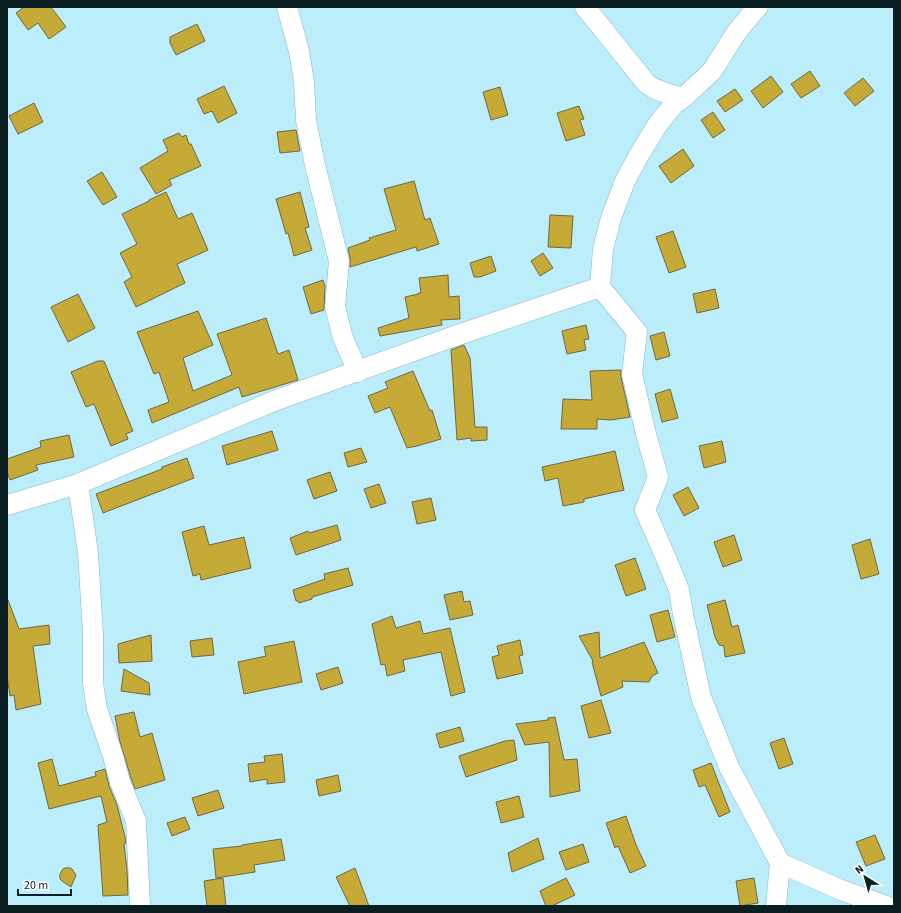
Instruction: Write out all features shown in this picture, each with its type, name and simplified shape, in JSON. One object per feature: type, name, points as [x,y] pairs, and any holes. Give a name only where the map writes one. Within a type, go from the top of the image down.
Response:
[{"type":"street","points":[[287,7],[300,51],[304,82],[306,120],[315,165],[339,261],[335,307],[343,338],[358,372]]},
{"type":"street","points":[[585,7],[647,84],[653,89],[683,98]]},
{"type":"street","points":[[758,7],[736,33],[712,71],[683,98],[674,104],[658,124],[639,155],[625,181],[611,218],[603,249],[600,287],[637,332],[632,374],[658,477],[645,510],[678,590],[701,697],[729,767],[780,863],[776,906]]},
{"type":"street","points":[[7,505],[78,484],[274,401],[452,337],[600,287]]},
{"type":"street","points":[[78,484],[88,553],[94,690],[97,709],[120,782],[136,821],[140,906]]},
{"type":"street","points":[[780,863],[841,890],[886,906]]},
{"type":"building","points":[[24,7],[51,7],[66,27],[49,39],[38,23],[28,30],[16,13]]},
{"type":"building","points":[[197,24],[205,41],[176,55],[170,43],[170,37]]},
{"type":"building","points":[[810,71],[820,86],[801,98],[791,84]]},
{"type":"building","points":[[771,76],[783,92],[763,108],[751,91]]},
{"type":"building","points":[[863,78],[874,91],[855,106],[844,93]]},
{"type":"building","points":[[224,86],[237,113],[218,123],[212,111],[204,114],[197,99]]},
{"type":"building","points":[[500,87],[508,115],[491,120],[483,92]]},
{"type":"building","points":[[735,89],[743,100],[725,112],[717,101]]},
{"type":"building","points":[[34,103],[43,122],[18,134],[9,116]]},
{"type":"building","points":[[579,106],[584,119],[580,120],[585,135],[566,141],[557,113]]},
{"type":"building","points":[[713,112],[725,130],[713,138],[701,120]]},
{"type":"building","points":[[296,130],[300,151],[280,153],[277,132]]},
{"type":"building","points":[[179,133],[182,137],[186,135],[189,144],[191,144],[201,166],[169,180],[172,185],[156,194],[140,168],[168,151],[163,140]]},
{"type":"building","points":[[683,149],[694,166],[671,183],[659,166]]},
{"type":"building","points":[[102,172],[117,197],[103,205],[87,181]]},
{"type":"building","points":[[414,181],[425,220],[430,218],[439,244],[417,251],[416,247],[350,267],[348,248],[370,240],[369,238],[396,230],[384,189]]},
{"type":"building","points":[[166,192],[178,219],[192,213],[208,250],[177,264],[185,283],[136,307],[124,282],[132,277],[120,253],[137,244],[122,214]]},
{"type":"building","points":[[300,192],[309,227],[305,228],[312,250],[294,256],[288,233],[286,234],[276,199]]},
{"type":"building","points":[[550,215],[573,216],[571,248],[548,247]]},
{"type":"building","points":[[673,231],[686,267],[669,273],[656,237]]},
{"type":"building","points":[[543,253],[553,268],[540,276],[531,261]]},
{"type":"building","points":[[491,256],[496,271],[480,277],[474,277],[470,263]]},
{"type":"building","points":[[448,275],[449,297],[459,296],[460,319],[441,320],[442,325],[380,336],[378,328],[409,318],[405,297],[421,293],[419,278]]},
{"type":"building","points":[[323,280],[325,286],[324,310],[311,314],[303,287]]},
{"type":"building","points":[[715,289],[719,308],[697,313],[693,294]]},
{"type":"building","points":[[78,294],[95,328],[68,342],[51,307]]},
{"type":"building","points":[[198,311],[213,345],[183,358],[193,391],[232,375],[217,334],[266,318],[278,354],[289,350],[298,380],[242,397],[239,387],[152,423],[148,410],[169,402],[159,372],[154,374],[137,332]]},
{"type":"building","points":[[586,325],[589,339],[584,340],[586,350],[567,354],[562,331]]},
{"type":"building","points":[[664,332],[670,356],[656,360],[650,336]]},
{"type":"building","points":[[464,345],[470,358],[475,427],[487,427],[487,440],[471,441],[471,438],[457,440],[451,350]]},
{"type":"building","points":[[98,361],[104,361],[133,431],[126,434],[128,439],[111,446],[94,404],[86,407],[71,372]]},
{"type":"building","points":[[621,370],[621,377],[630,417],[611,420],[597,419],[597,429],[561,429],[563,399],[592,400],[590,371]]},
{"type":"building","points":[[413,371],[430,411],[432,410],[441,439],[407,448],[390,407],[375,413],[368,396],[388,388],[385,382]]},
{"type":"building","points":[[670,389],[678,418],[662,422],[655,394]]},
{"type":"building","points":[[272,431],[278,450],[227,465],[222,446]]},
{"type":"building","points":[[69,435],[74,457],[36,465],[38,470],[10,480],[7,472],[7,459],[41,447],[40,441]]},
{"type":"building","points":[[722,441],[726,462],[704,468],[699,446]]},
{"type":"building","points":[[361,448],[367,462],[348,467],[344,453]]},
{"type":"building","points":[[615,451],[624,490],[584,499],[584,502],[563,506],[558,478],[545,481],[542,467]]},
{"type":"building","points":[[187,458],[194,478],[103,513],[96,494]]},
{"type":"building","points":[[330,472],[337,491],[314,499],[307,480]]},
{"type":"building","points":[[379,484],[386,503],[371,508],[364,489]]},
{"type":"building","points":[[688,487],[699,508],[684,516],[673,495]]},
{"type":"building","points":[[431,498],[436,520],[417,524],[412,502]]},
{"type":"building","points":[[337,525],[341,540],[296,555],[290,538],[308,531],[309,533]]},
{"type":"building","points":[[204,526],[209,545],[244,537],[251,568],[201,580],[200,574],[193,576],[182,532]]},
{"type":"building","points":[[734,535],[742,560],[723,567],[714,542]]},
{"type":"building","points":[[870,539],[879,574],[861,579],[852,545]]},
{"type":"building","points":[[635,558],[646,589],[626,596],[615,565]]},
{"type":"building","points":[[348,568],[353,585],[312,597],[312,599],[299,603],[296,601],[293,590],[325,579],[324,574]]},
{"type":"building","points":[[462,591],[464,602],[470,601],[473,615],[450,620],[444,595]]},
{"type":"building","points":[[7,600],[19,629],[49,625],[50,644],[33,646],[41,704],[16,710],[14,695],[10,696],[7,676]]},
{"type":"building","points":[[725,600],[732,627],[738,625],[745,653],[725,657],[724,646],[719,645],[715,637],[707,605]]},
{"type":"building","points":[[668,610],[675,637],[657,642],[650,615]]},
{"type":"building","points":[[392,616],[396,628],[420,621],[423,634],[450,628],[465,692],[451,696],[441,652],[403,660],[405,671],[387,676],[385,664],[381,665],[372,624]]},
{"type":"building","points":[[599,632],[600,658],[644,642],[658,673],[652,676],[649,682],[622,681],[623,687],[601,696],[593,661],[579,636]]},
{"type":"building","points":[[151,635],[152,661],[119,663],[118,644]]},
{"type":"building","points":[[212,638],[214,655],[192,657],[190,641]]},
{"type":"building","points":[[520,640],[523,655],[519,656],[523,673],[497,679],[492,657],[499,655],[497,646]]},
{"type":"building","points":[[294,641],[302,682],[244,694],[238,662],[266,656],[264,647]]},
{"type":"building","points":[[338,667],[343,683],[321,690],[316,674]]},
{"type":"building","points":[[124,669],[149,683],[150,695],[121,691]]},
{"type":"building","points":[[601,700],[611,733],[589,738],[581,706]]},
{"type":"building","points":[[134,712],[140,737],[152,733],[165,780],[135,789],[120,742],[115,716]]},
{"type":"building","points":[[555,717],[564,760],[577,759],[580,791],[550,797],[549,742],[525,745],[516,724],[548,720],[548,718]]},
{"type":"building","points":[[460,727],[464,741],[440,748],[436,734]]},
{"type":"building","points":[[784,738],[793,764],[779,769],[770,743]]},
{"type":"building","points":[[514,740],[517,760],[466,777],[459,756],[505,741]]},
{"type":"building","points":[[282,754],[285,782],[267,784],[267,779],[250,782],[248,764],[265,762],[264,756]]},
{"type":"building","points":[[52,759],[59,786],[96,776],[95,772],[105,769],[109,786],[117,805],[125,837],[126,843],[124,844],[128,895],[103,896],[98,825],[107,822],[101,796],[49,809],[38,763]]},
{"type":"building","points":[[711,763],[730,812],[719,817],[705,785],[699,787],[693,770]]},
{"type":"building","points":[[338,775],[341,791],[319,796],[316,780]]},
{"type":"building","points":[[218,790],[224,808],[198,816],[192,798]]},
{"type":"building","points":[[519,796],[524,817],[501,823],[496,802]]},
{"type":"building","points":[[626,816],[636,845],[646,866],[630,873],[618,846],[615,848],[606,823]]},
{"type":"building","points":[[185,817],[190,829],[172,836],[167,823]]},
{"type":"building","points":[[875,835],[885,859],[866,866],[856,842]]},
{"type":"building","points":[[538,838],[544,859],[512,872],[508,853]]},
{"type":"building","points":[[281,839],[285,860],[254,865],[255,872],[216,878],[213,849],[242,846]]},
{"type":"building","points":[[583,844],[589,862],[566,870],[559,852]]},
{"type":"building","points":[[65,868],[72,869],[76,875],[71,887],[60,879],[60,874]]},
{"type":"building","points":[[355,868],[369,906],[350,906],[336,877]]},
{"type":"building","points":[[223,878],[226,906],[207,906],[204,881]]},
{"type":"building","points":[[566,878],[575,895],[552,906],[546,906],[540,891]]},
{"type":"building","points":[[754,878],[758,903],[740,906],[736,881]]}]
